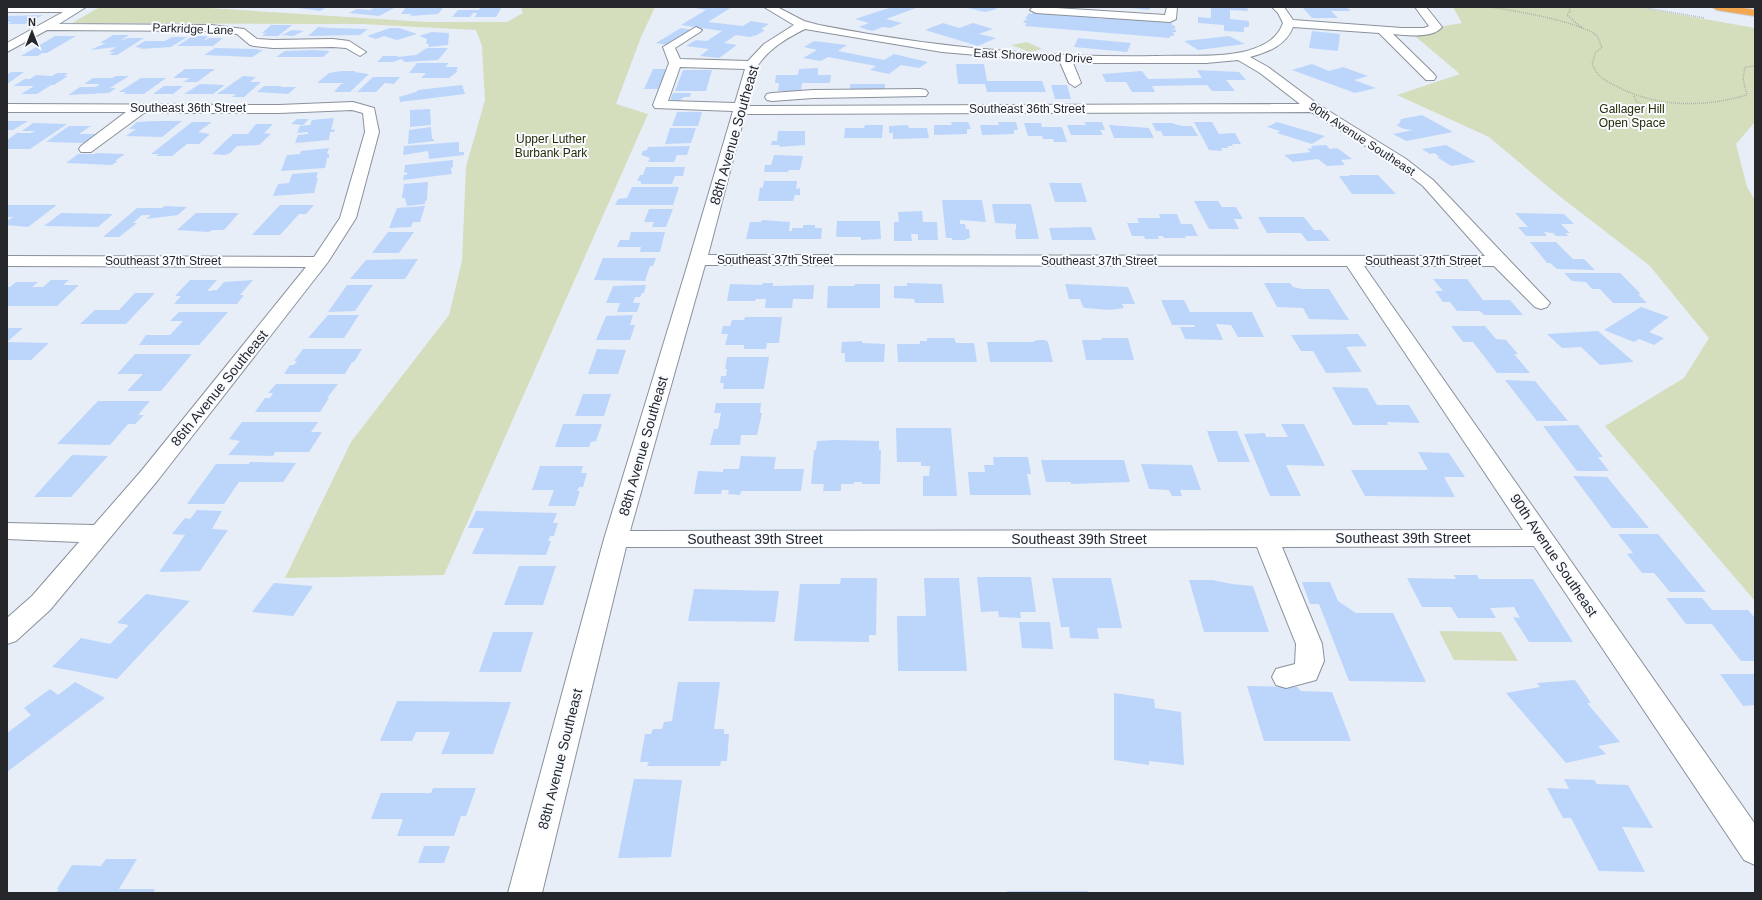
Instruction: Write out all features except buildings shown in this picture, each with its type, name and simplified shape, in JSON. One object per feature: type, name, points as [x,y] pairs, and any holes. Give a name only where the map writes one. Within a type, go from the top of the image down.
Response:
[{"type":"highway","points":[[1717,7],[1755,13]]},
{"type":"street","name":"East Shorewood Drive","points":[[769,7],[803,25],[915,46],[997,55],[1065,59],[1144,60],[1240,56],[1263,49],[1278,41],[1285,36],[1289,23]]},
{"type":"street","points":[[1036,10],[1170,20],[1172,7]]},
{"type":"street","points":[[1277,7],[1283,11],[1289,23],[1426,31],[1436,27],[1420,7]]},
{"type":"street","points":[[7,9],[79,8]]},
{"type":"street","points":[[7,48],[79,8]]},
{"type":"street","name":"88th Avenue Southeast","points":[[525,893],[616,539],[698,260],[752,65],[758,55],[773,41],[803,25]]},
{"type":"street","name":"Parkridge Lane","points":[[45,27],[211,28],[240,30],[254,42],[333,43],[349,45],[360,52]]},
{"type":"street","points":[[1382,29],[1430,77]]},
{"type":"street","points":[[696,30],[669,47],[675,63],[752,65]]},
{"type":"street","name":"90th Avenue Southeast","points":[[1240,56],[1264,70],[1314,108],[1401,162],[1428,183],[1500,262],[1541,303]]},
{"type":"street","points":[[1065,59],[1075,83]]},
{"type":"street","name":"Southeast 36th Street","points":[[675,63],[660,105],[1314,108]]},
{"type":"street","points":[[741,106],[813,94],[921,93]]},
{"type":"street","name":"Southeast 36th Street","points":[[7,108],[279,108],[353,106],[369,111]]},
{"type":"street","points":[[86,149],[141,108]]},
{"type":"street","name":"86th Avenue Southeast","points":[[7,634],[41,602],[150,475],[319,262],[348,218],[372,132],[369,111]]},
{"type":"street","name":"Southeast 37th Street","points":[[698,260],[1500,262]]},
{"type":"street","name":"Southeast 37th Street","points":[[7,261],[319,262]]},
{"type":"street","name":"90th Avenue Southeast","points":[[1352,261],[1755,850]]},
{"type":"street","points":[[7,531],[100,534]]},
{"type":"street","points":[[1266,538],[1309,644],[1310,661],[1306,672],[1286,677]]},
{"type":"street","name":"Southeast 39th Street","points":[[616,539],[1542,538]]},
{"type":"path","points":[[1490,7],[1505,8],[1582,29],[1596,36],[1602,47],[1595,53],[1592,65],[1599,76],[1634,96],[1667,103],[1704,104],[1732,100],[1746,95],[1743,79],[1745,67],[1755,66]]},
{"type":"path","points":[[1569,7],[1570,11],[1567,15],[1582,29]]},
{"type":"path","points":[[1640,7],[1711,19]]},
{"type":"path","points":[[1634,96],[1636,101],[1651,111]]},
{"type":"green space","name":"Upper Luther Burbank Park","points":[[100,7],[193,7],[426,22],[507,22],[523,13],[521,7],[655,7],[641,37],[616,104],[648,114],[444,575],[285,578],[351,442],[449,315],[462,261],[466,167],[485,100],[482,46],[476,30],[362,24],[72,23]]},
{"type":"green space","name":"Gallager Hill Open Space","points":[[1453,7],[1637,7],[1755,28],[1755,122],[1736,144],[1747,187],[1755,200],[1755,601],[1605,426],[1684,378],[1709,338],[1649,265],[1558,195],[1489,137],[1397,95],[1460,74],[1410,32],[1462,23]]},
{"type":"green space","points":[[1027,42],[1042,49],[1030,52],[1011,45]]},
{"type":"green space","points":[[1439,631],[1501,632],[1518,661],[1454,660]]}]
